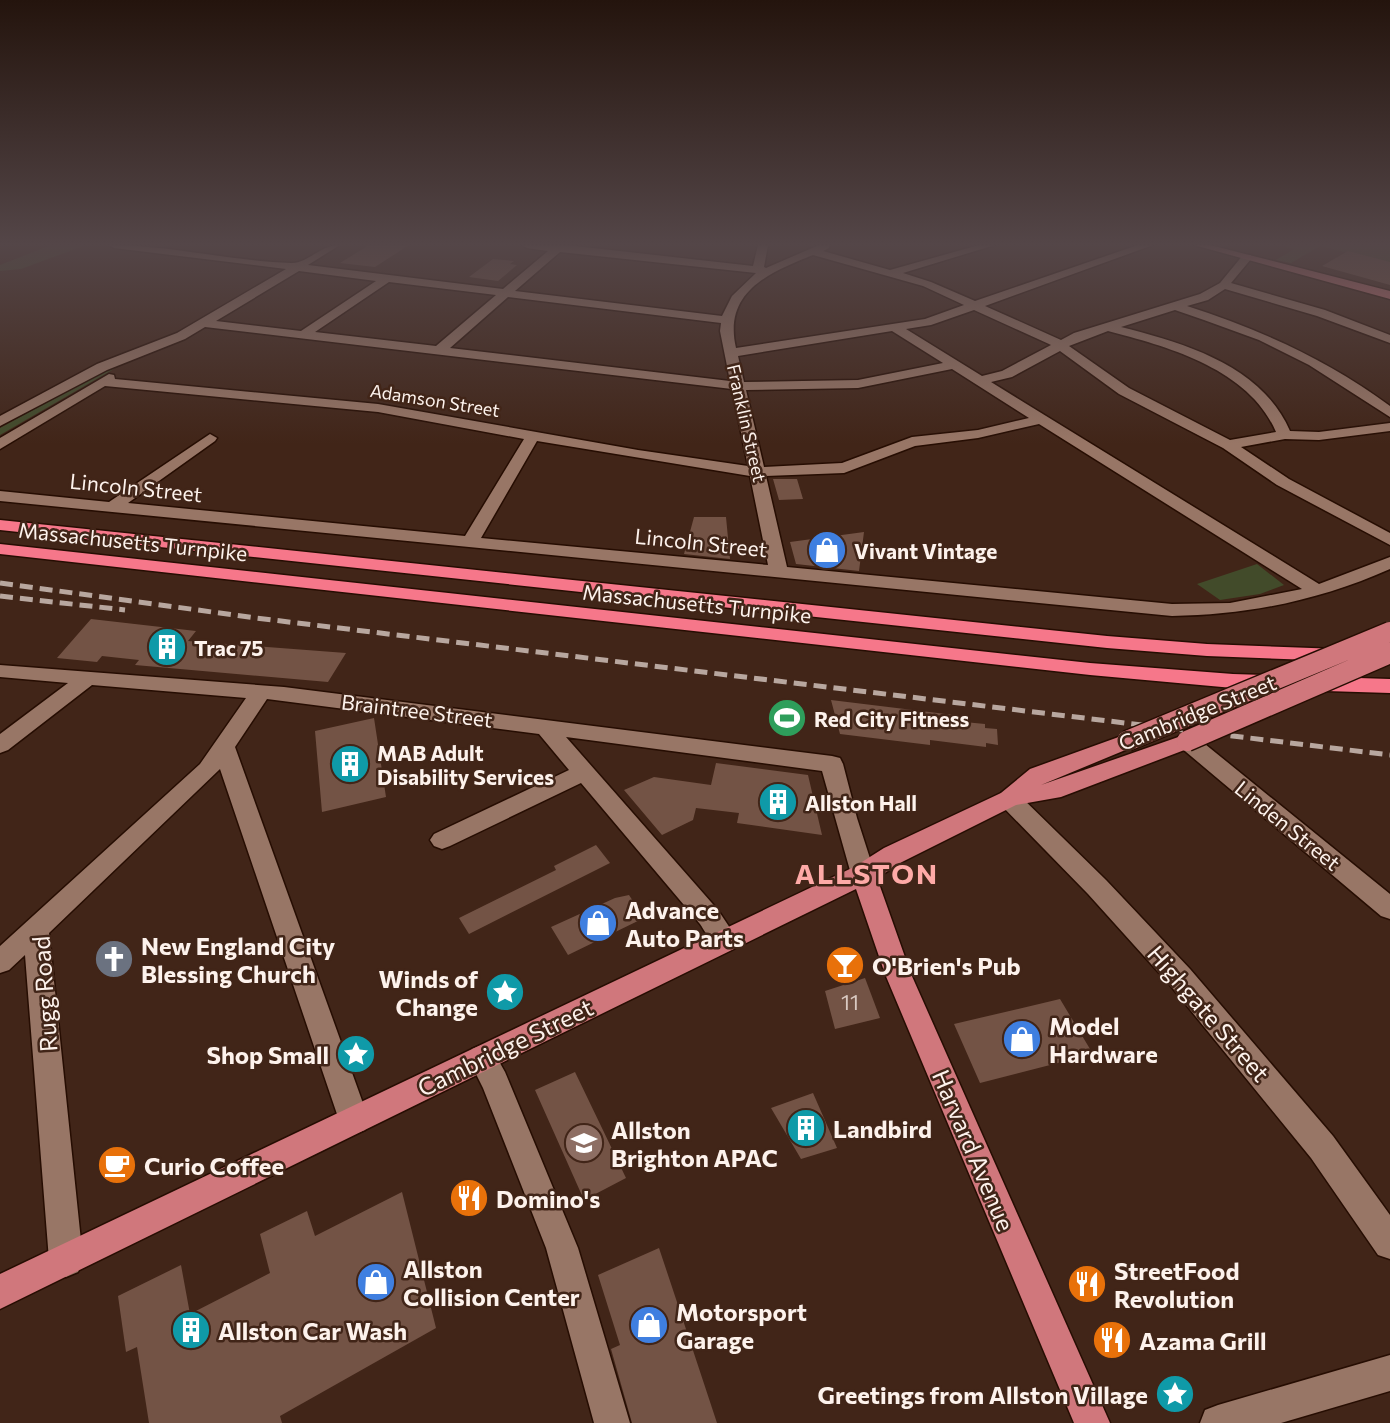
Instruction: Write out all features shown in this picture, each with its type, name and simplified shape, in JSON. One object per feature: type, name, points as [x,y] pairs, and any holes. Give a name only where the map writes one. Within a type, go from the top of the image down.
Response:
[{"type":"highway","name":"Massachusetts Turnpike","points":[[0,525],[1118,643],[1241,652],[1390,655]]},
{"type":"highway","name":"Massachusetts Turnpike","points":[[0,549],[1090,669],[1233,681],[1390,687]]},
{"type":"main road","name":"Cambridge Street","points":[[0,1292],[863,874],[893,855],[1009,799],[1038,775],[1390,632]]},
{"type":"main road","name":"Cambridge Street","points":[[1009,799],[1053,791],[1186,746],[1390,655]]},
{"type":"main road","name":"Harvard Avenue","points":[[863,874],[898,974],[1092,1423]]},
{"type":"street","points":[[0,422],[102,367],[169,342],[223,311]]},
{"type":"street","points":[[304,334],[338,311]]},
{"type":"street","points":[[439,351],[487,311]]},
{"type":"street","points":[[652,311],[726,320],[728,311]]},
{"type":"street","points":[[673,314],[681,311]]},
{"type":"street","points":[[731,353],[895,328],[955,311]]},
{"type":"street","points":[[987,311],[1060,345],[1124,391],[1228,446],[1283,482],[1390,540]]},
{"type":"street","points":[[980,381],[1007,374],[1060,345],[1163,311]]},
{"type":"street","points":[[1191,311],[1254,332],[1306,356],[1338,374],[1390,414]]},
{"type":"street","points":[[1315,311],[1390,339]]},
{"type":"street","name":"Franklin Street","points":[[726,320],[779,573]]},
{"type":"street","points":[[204,323],[739,386],[858,384],[954,365]]},
{"type":"street","points":[[1109,327],[1175,348],[1241,380],[1258,393],[1273,410],[1285,435]]},
{"type":"street","points":[[895,328],[1317,591]]},
{"type":"street","points":[[0,444],[134,363],[135,360],[131,356]]},
{"type":"street","name":"Adamson Street","points":[[103,382],[378,408],[691,464],[758,472],[844,468],[912,442],[978,435],[1041,419]]},
{"type":"street","points":[[1228,446],[1285,435],[1319,436],[1390,427]]},
{"type":"street","points":[[470,542],[533,436]]},
{"type":"street","points":[[111,507],[210,438]]},
{"type":"street","name":"Lincoln Street","points":[[0,496],[1172,610],[1248,608],[1317,591],[1390,562]]},
{"type":"street","name":"Braintree Street","points":[[0,671],[261,692],[832,764],[845,818],[863,874]]},
{"type":"street","points":[[0,745],[89,677]]},
{"type":"street","name":"Rugg Road","points":[[66,1260],[36,929],[208,770],[261,692]]},
{"type":"street","points":[[545,727],[709,917],[725,940]]},
{"type":"street","name":"Linden Street","points":[[1186,746],[1390,908]]},
{"type":"street","points":[[224,747],[354,1120]]},
{"type":"street","points":[[442,841],[584,772]]},
{"type":"street","name":"Highgate Street","points":[[1009,799],[1108,899],[1180,977],[1322,1147],[1390,1244]]},
{"type":"street","points":[[0,962],[36,929]]},
{"type":"street","points":[[482,1058],[562,1248],[612,1423]]},
{"type":"street","points":[[1218,1423],[1390,1373]]},
{"type":"green space","points":[[116,365],[119,366],[0,435],[0,428]]},
{"type":"green space","points":[[1257,564],[1284,585],[1260,594],[1220,600],[1197,584]]},
{"type":"building","points":[[773,479],[797,479],[803,499],[779,500]]},
{"type":"building","points":[[694,517],[726,517],[730,559],[684,554]]},
{"type":"building","name":"Vivant Vintage","points":[[864,532],[859,571],[796,564],[790,542]]},
{"type":"building","name":"Trac 75","points":[[91,619],[196,631],[188,641],[346,653],[328,682],[135,665],[139,660],[102,656],[97,662],[57,658]]},
{"type":"building","points":[[831,700],[954,715],[954,721],[985,724],[985,728],[997,729],[998,745],[986,743],[986,747],[930,740],[930,745],[840,734]]},
{"type":"building","name":"MAB Adult Disability Services","points":[[374,718],[386,797],[322,812],[315,731]]},
{"type":"building","points":[[716,763],[808,775],[822,835],[737,823],[739,813],[696,808],[693,820],[662,835],[624,790],[654,777],[711,785]]},
{"type":"building","points":[[596,845],[610,863],[469,934],[459,918],[556,870],[554,866]]},
{"type":"building","name":"Advance Auto Parts","points":[[629,895],[644,918],[568,955],[551,927],[615,898]]},
{"type":"building","points":[[865,978],[880,1018],[835,1029],[825,991]]},
{"type":"building","name":"Model Hardware","points":[[1060,999],[1093,1054],[980,1083],[954,1024]]},
{"type":"building","name":"Allston Brighton APAC","points":[[575,1072],[626,1178],[584,1200],[535,1090]]},
{"type":"building","name":"Landbird","points":[[813,1093],[837,1148],[801,1159],[771,1108]]},
{"type":"building","points":[[402,1192],[436,1328],[280,1416],[282,1423],[149,1423],[137,1347],[126,1352],[118,1296],[181,1265],[190,1314],[270,1273],[260,1234],[307,1211],[315,1236]]},
{"type":"building","name":"Motorsport Garage","points":[[659,1248],[717,1423],[632,1423],[611,1349],[620,1345],[598,1275]]},
{"type":"railway","points":[[0,583],[256,618],[1390,755]]},
{"type":"railway","points":[[0,596],[125,610]]},
{"type":"place","name":"Vivant Vintage","points":[[827,550]]},
{"type":"place","name":"Trac 75","points":[[167,647]]},
{"type":"place","name":"Red City Fitness","points":[[787,718]]},
{"type":"place","name":"MAB Adult Disability Services","points":[[350,764]]},
{"type":"place","name":"Allston Hall","points":[[778,802]]},
{"type":"place","name":"Advance Auto Parts","points":[[598,923]]},
{"type":"place","name":"New England City Blessing Church","points":[[114,959]]},
{"type":"place","name":"O'Brien's Pub","points":[[845,965]]},
{"type":"place","name":"Winds of Change","points":[[505,992]]},
{"type":"place","name":"Model Hardware","points":[[1022,1039]]},
{"type":"place","name":"Shop Small","points":[[356,1054]]},
{"type":"place","name":"Landbird","points":[[806,1128]]},
{"type":"place","name":"Allston Brighton APAC","points":[[584,1143]]},
{"type":"place","name":"Curio Coffee","points":[[117,1165]]},
{"type":"place","name":"Domino's","points":[[469,1198]]},
{"type":"place","name":"Allston Collision Center","points":[[376,1282]]},
{"type":"place","name":"StreetFood Revolution","points":[[1087,1284]]},
{"type":"place","name":"Motorsport Garage","points":[[649,1325]]},
{"type":"place","name":"Allston Car Wash","points":[[191,1330]]},
{"type":"place","name":"Azama Grill","points":[[1112,1340]]},
{"type":"place","name":"Greetings from Allston Village","points":[[1175,1394]]},
{"type":"district","name":"ALLSTON","points":[[867,873]]}]
